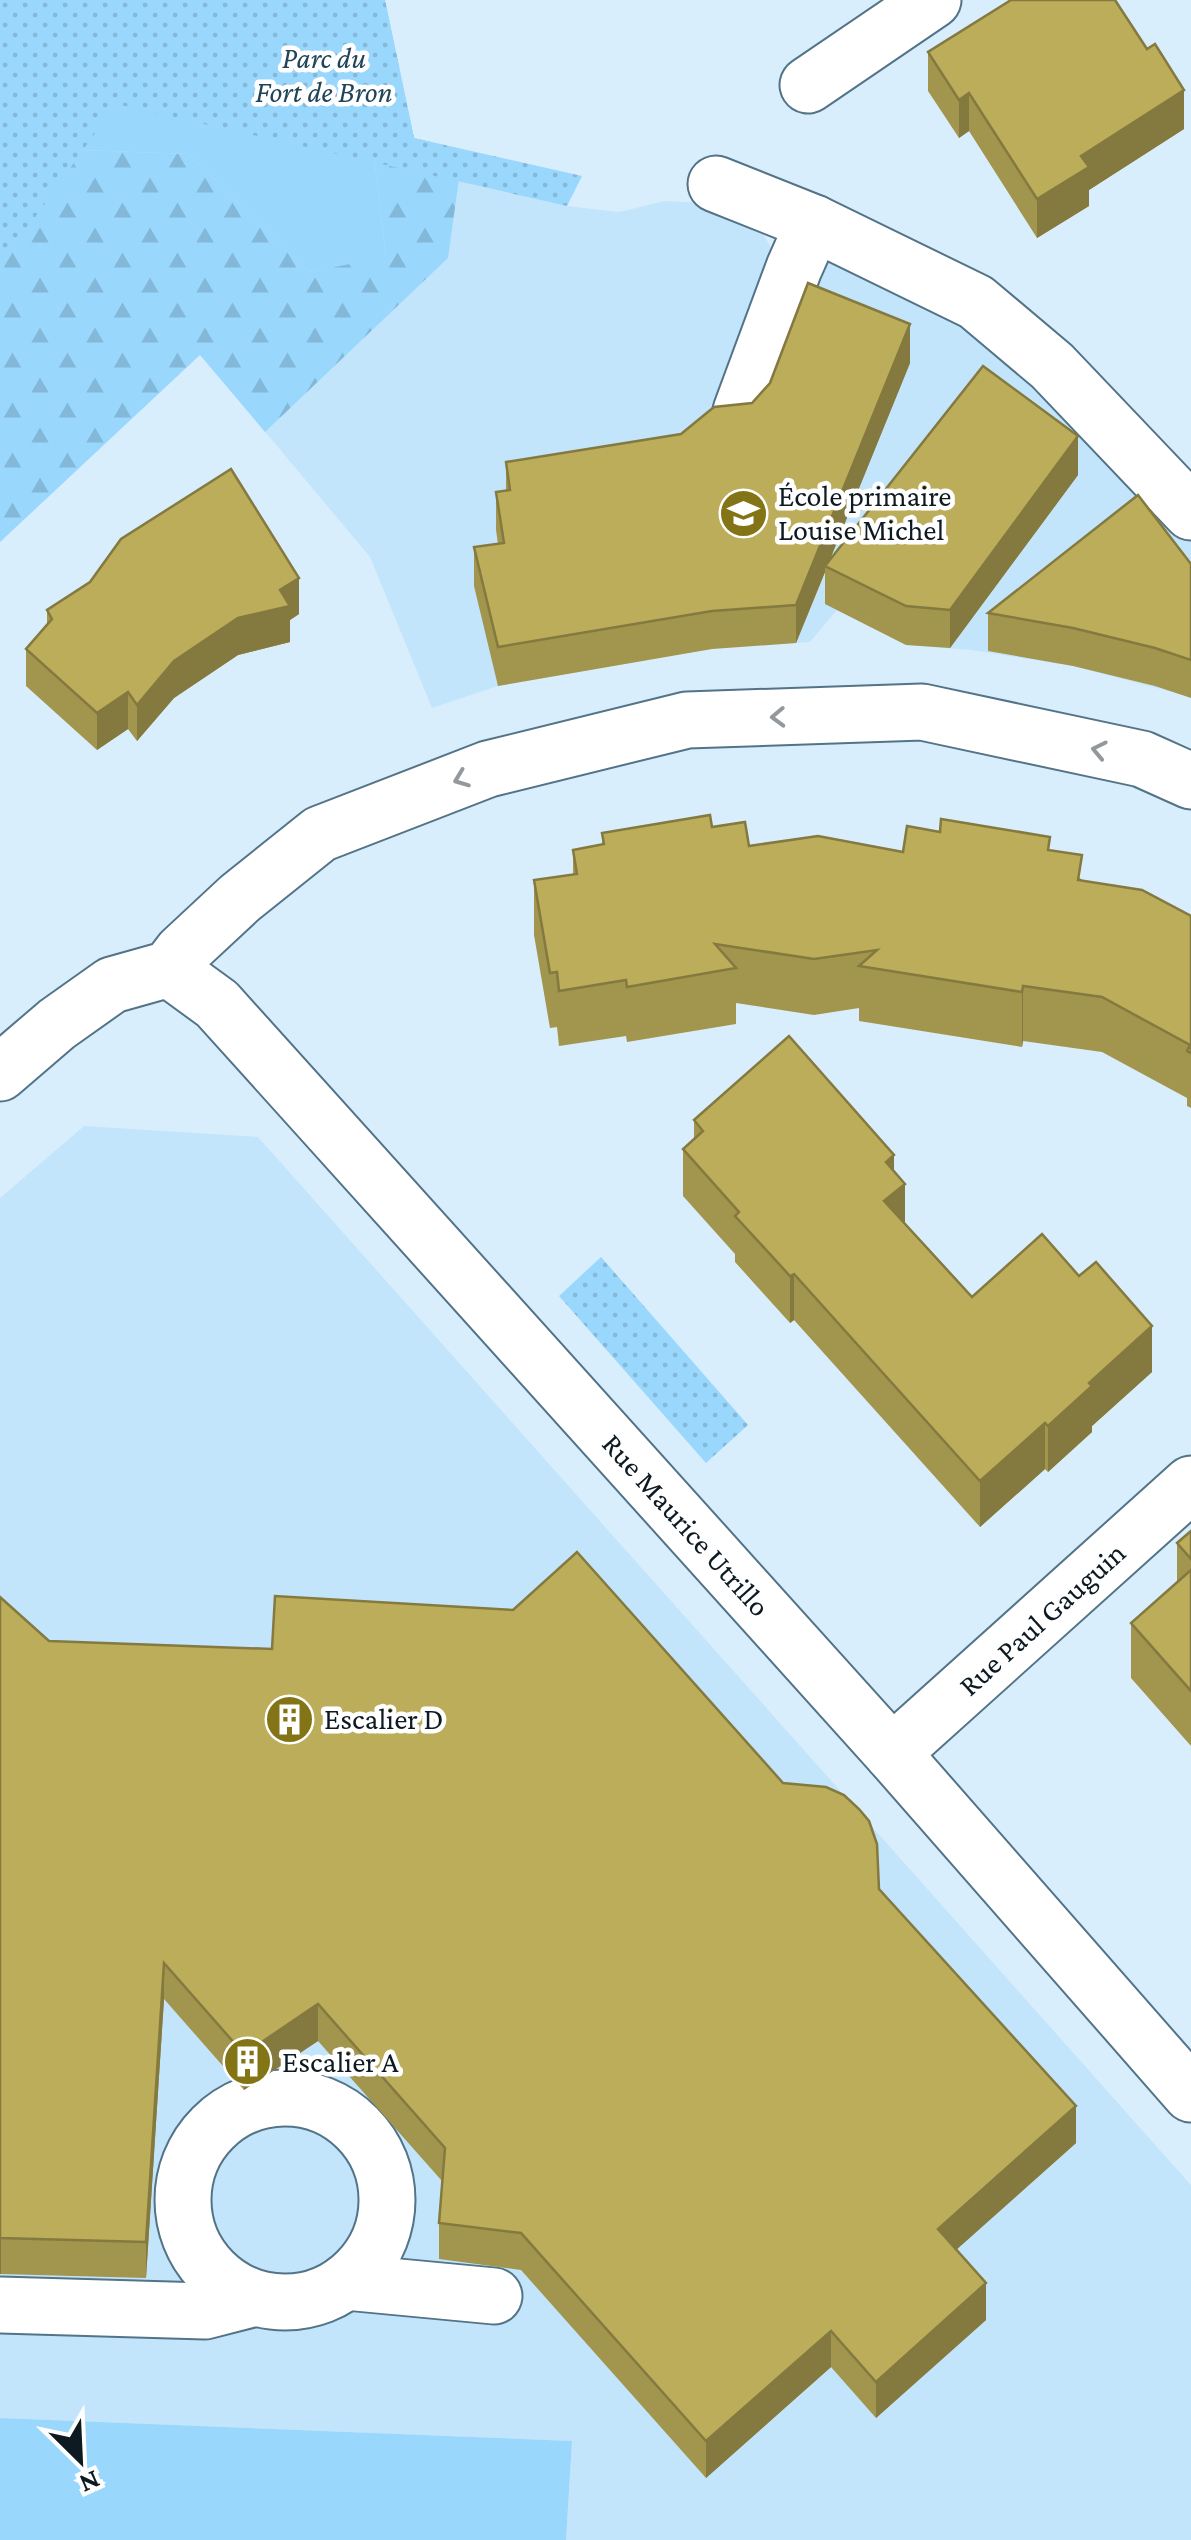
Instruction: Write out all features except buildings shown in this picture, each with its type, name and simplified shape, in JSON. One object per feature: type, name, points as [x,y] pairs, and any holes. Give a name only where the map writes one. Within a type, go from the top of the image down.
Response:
[{"type":"street","points":[[808,85],[932,0]]},
{"type":"street","points":[[716,184],[814,223],[976,302],[1052,366],[1191,512]]},
{"type":"street","points":[[741,411],[814,223]]},
{"type":"street","points":[[0,1072],[112,985],[169,969],[240,898],[320,834],[488,769],[686,720],[922,712],[1142,759],[1191,781]]},
{"type":"street","name":"Rue Maurice Utrillo","points":[[169,969],[216,1004],[892,1753],[1191,2094]]},
{"type":"street","name":"Rue Paul Gauguin","points":[[892,1753],[1191,1484]]},
{"type":"street","points":[[0,2306],[205,2311],[252,2299],[286,2303],[318,2297],[346,2282],[370,2256],[384,2224],[386,2189],[377,2155],[357,2127],[328,2107],[294,2098],[259,2101],[227,2116],[202,2140],[187,2169],[183,2201],[188,2233],[202,2261],[226,2284],[252,2299]]},
{"type":"street","points":[[346,2282],[494,2296]]},
{"type":"shaded area","points":[[115,104],[567,206],[619,212],[665,201],[704,203],[755,219],[778,261],[826,257],[999,343],[1191,538],[1191,697],[1073,666],[971,650],[906,645],[837,610],[810,642],[712,649],[564,672],[498,686],[432,708],[370,557],[200,354],[0,542],[0,266]]},
{"type":"shaded area","points":[[84,1126],[258,1137],[1191,2185],[1191,2540],[566,2540],[572,2441],[0,2418],[0,1198]]},
{"type":"green space","points":[[0,0],[81,150],[188,154],[309,272],[386,257],[369,114],[385,0],[414,138],[463,150],[448,258],[265,432],[200,355],[0,542]]},
{"type":"green space","name":"Parc du Fort de Bron","points":[[0,0],[385,0],[414,138],[582,176],[567,206],[116,104],[0,266]]},
{"type":"green space","points":[[31,0],[369,114],[386,258],[309,272],[188,154],[81,150]]},
{"type":"green space","points":[[601,1257],[748,1425],[706,1463],[559,1296]]},
{"type":"green space","points":[[0,2418],[572,2441],[566,2540],[0,2540]]},
{"type":"place","name":"École primaire Louise Michel","points":[[743,513]]},
{"type":"place","name":"Escalier D","points":[[289,1719]]},
{"type":"place","name":"Escalier A","points":[[247,2062]]}]
